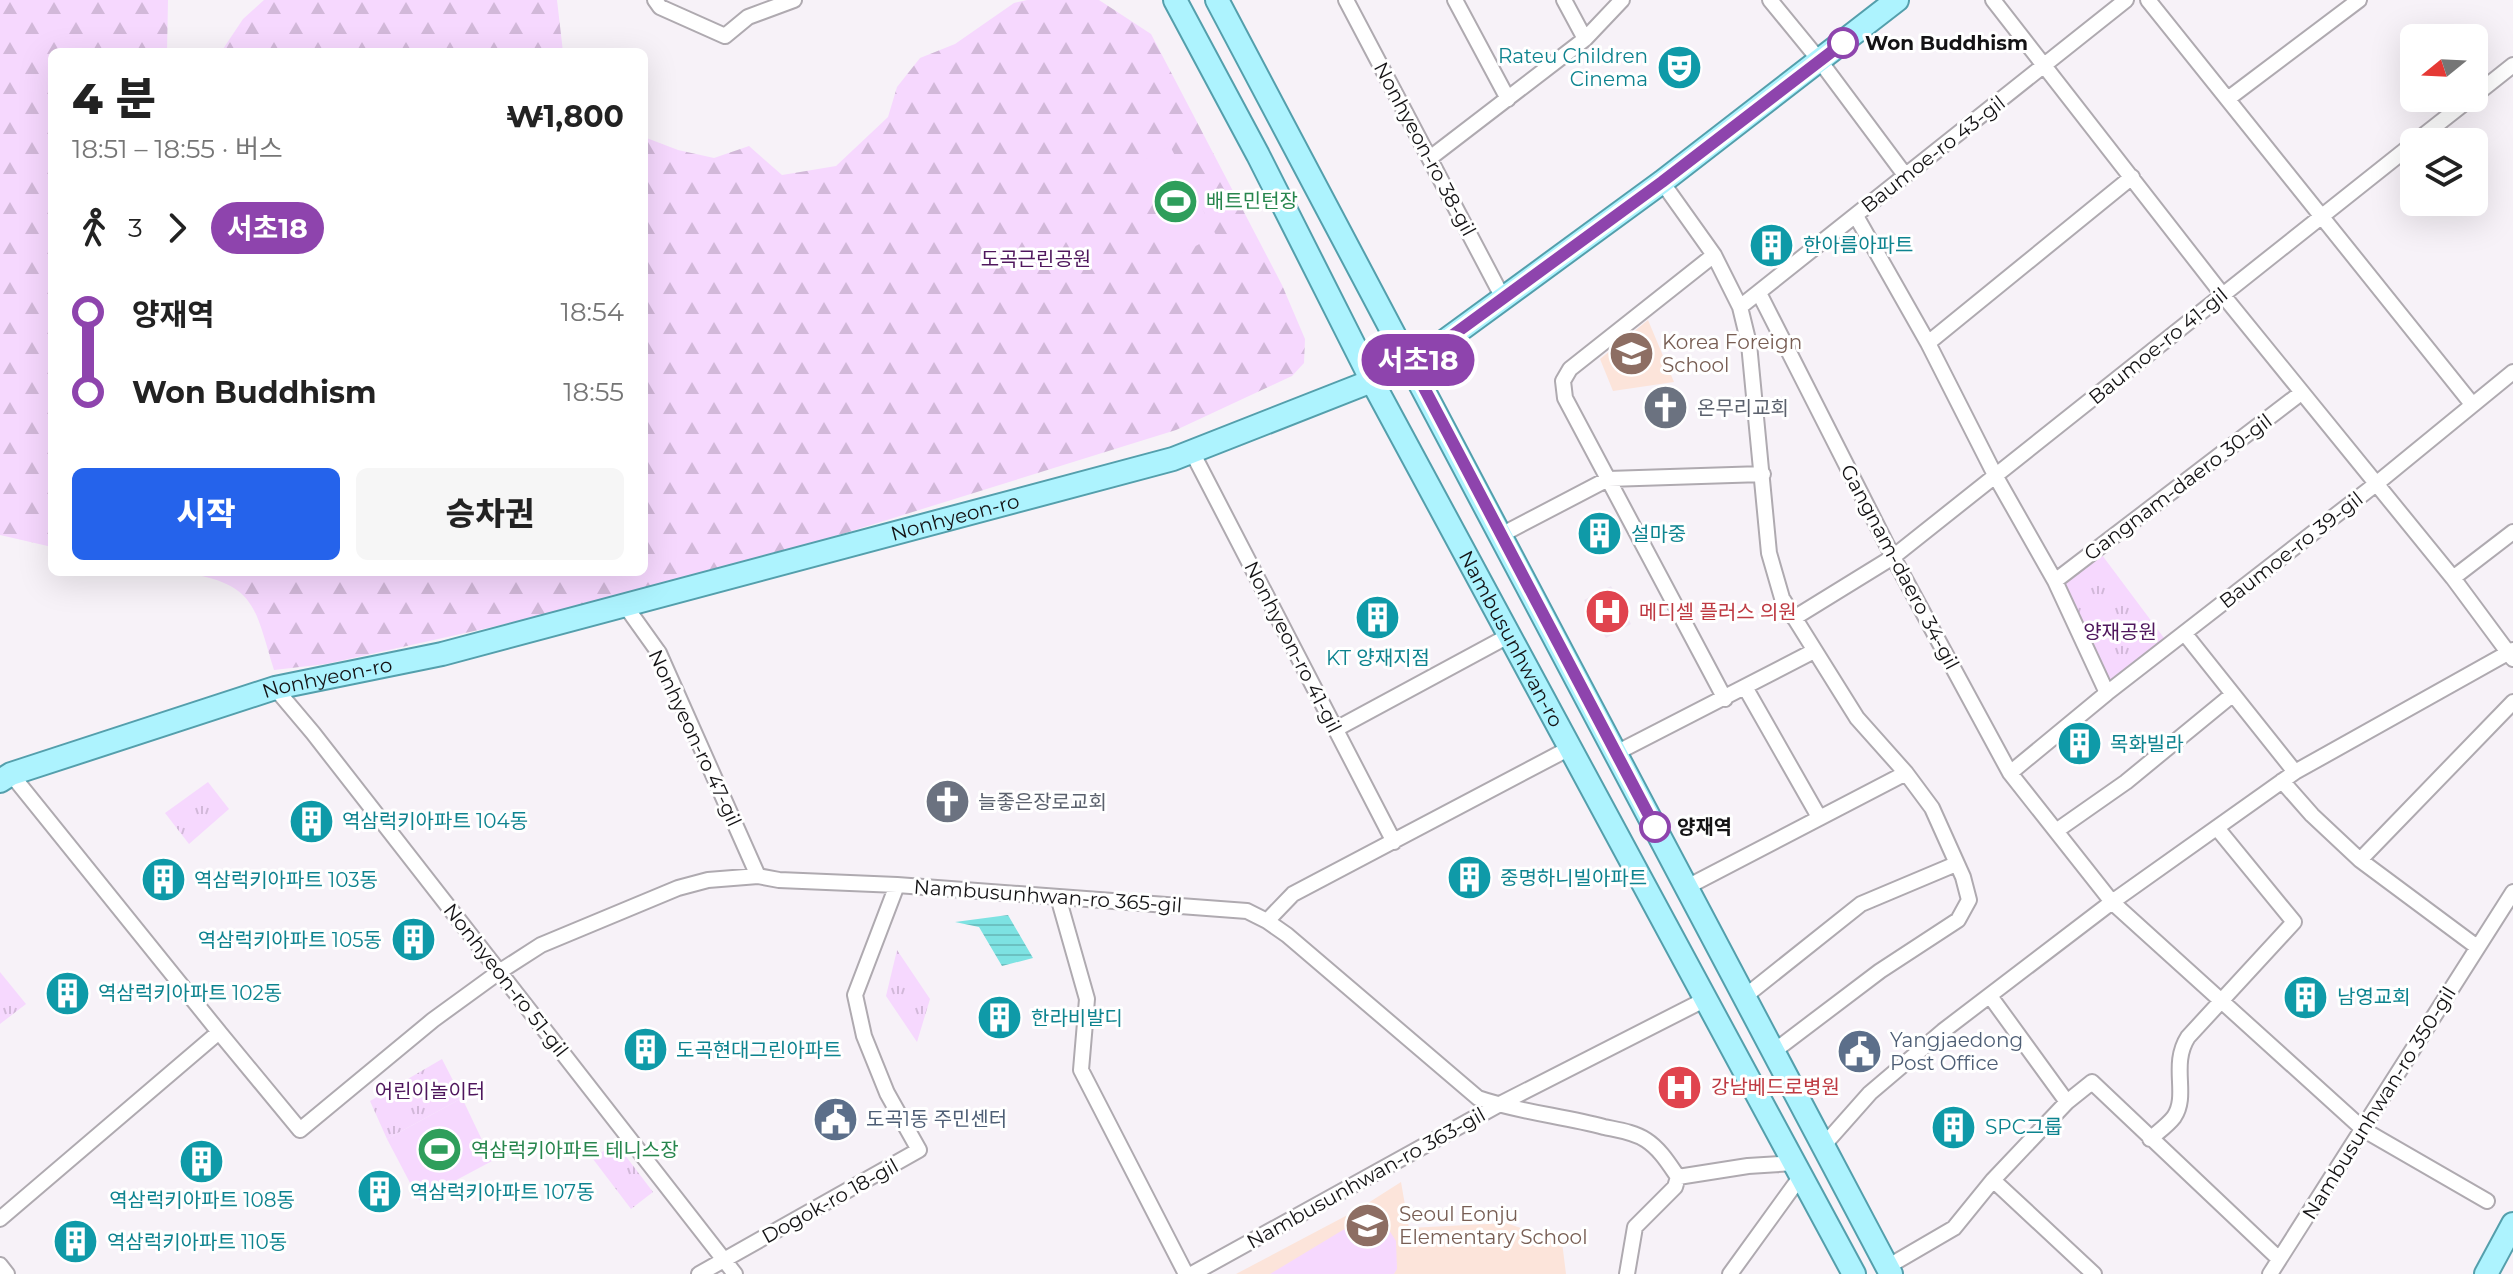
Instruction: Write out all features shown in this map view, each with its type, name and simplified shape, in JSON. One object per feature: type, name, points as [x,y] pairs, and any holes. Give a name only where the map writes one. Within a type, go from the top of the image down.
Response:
[{"type":"main road","name":"Nambusunhwan-ro","points":[[1175,0],[1258,155],[1372,381],[1568,749],[1854,1274]]},
{"type":"main road","name":"Nambusunhwan-ro","points":[[1217,0],[1889,1270]]},
{"type":"main road","name":"Nonhyeon-ro","points":[[6,777],[275,688],[442,654],[1192,452],[1412,365],[1662,182],[1897,0]]},
{"type":"main road","points":[[2486,1274],[2513,1224]]},
{"type":"street","points":[[655,0],[660,7],[725,36],[769,4],[794,0]]},
{"type":"street","name":"Nonhyeon-ro 38-gil","points":[[1346,0],[1503,298]]},
{"type":"street","points":[[1455,0],[1508,99]]},
{"type":"street","points":[[1564,0],[1585,39]]},
{"type":"street","points":[[1430,158],[1585,39],[1622,0]]},
{"type":"street","points":[[1770,0],[1905,175]]},
{"type":"street","points":[[1823,1146],[1870,1093],[1943,1031],[2112,902],[2295,772],[2511,655],[2453,578],[2222,294],[1993,0]]},
{"type":"street","name":"Baumoe-ro 43-gil","points":[[1740,307],[2126,0]]},
{"type":"street","points":[[2148,0],[2472,404]]},
{"type":"street","points":[[2229,98],[2359,0]]},
{"type":"street","name":"Baumoe-ro 41-gil","points":[[2488,85],[2512,67]]},
{"type":"street","name":"Baumoe-ro 41-gil","points":[[2433,128],[2453,112]]},
{"type":"street","name":"Baumoe-ro 41-gil","points":[[1794,618],[1893,557],[2400,154]]},
{"type":"street","points":[[1928,343],[2132,177]]},
{"type":"street","points":[[1662,182],[1714,255],[1740,307],[1749,344],[1769,553],[1782,598],[1857,718],[1906,773],[1932,808],[1963,877],[1969,900],[1958,920],[1880,971],[1773,1052]]},
{"type":"street","points":[[1856,216],[1928,343],[1996,477],[2055,581],[2107,693]]},
{"type":"street","points":[[1714,255],[1570,369],[1563,381],[1565,398],[1725,699]]},
{"type":"street","name":"Gangnam-daero 34-gil","points":[[1759,293],[1893,557],[2010,773],[2112,902],[2364,1130],[2487,1201]]},
{"type":"street","name":"Baumoe-ro 39-gil","points":[[2010,773],[2513,372]]},
{"type":"street","name":"Gangnam-daero 30-gil","points":[[2055,581],[2301,393]]},
{"type":"street","name":"Nonhyeon-ro 41-gil","points":[[1192,452],[1394,842]]},
{"type":"street","points":[[1501,535],[1608,479],[1763,474]]},
{"type":"street","points":[[2453,578],[2513,532]]},
{"type":"street","name":"Nonhyeon-ro 47-gil","points":[[624,604],[659,653],[758,876]]},
{"type":"street","points":[[2185,634],[2295,772]]},
{"type":"street","points":[[1336,729],[1510,635]]},
{"type":"street","points":[[1616,753],[1814,651]]},
{"type":"street","points":[[1745,687],[1819,817]]},
{"type":"street","name":"Nonhyeon-ro 51-gil","points":[[275,688],[735,1274]]},
{"type":"street","points":[[2056,831],[2126,782],[2232,695]]},
{"type":"street","points":[[2360,860],[2513,702]]},
{"type":"street","points":[[1267,921],[1293,894],[1568,749]]},
{"type":"street","points":[[1687,887],[1906,773]]},
{"type":"street","points":[[0,1219],[219,1032],[6,777]]},
{"type":"street","points":[[2282,781],[2312,815],[2360,860],[2477,947]]},
{"type":"street","points":[[2150,1139],[2174,1117],[2179,1105],[2179,1051],[2188,1037],[2294,922],[2217,828]]},
{"type":"street","points":[[1743,998],[1861,904],[1956,864]]},
{"type":"street","name":"Nambusunhwan-ro 365-gil","points":[[219,1032],[300,1130],[433,1020],[541,945],[678,888],[708,880],[758,876],[779,880],[897,885],[1247,911],[1267,921]]},
{"type":"street","name":"Dogok-ro 18-gil","points":[[699,1274],[919,1150],[887,1093],[864,1036],[855,995],[897,885]]},
{"type":"street","name":"Nambusunhwan-ro 350-gil","points":[[2270,1274],[2513,892]]},
{"type":"street","points":[[1058,897],[1087,999],[1081,1070],[1189,1274]]},
{"type":"street","name":"Nambusunhwan-ro 363-gil","points":[[1267,921],[1478,1098],[1633,1134],[1645,1139],[1661,1154],[1678,1177]]},
{"type":"street","points":[[1990,996],[2067,1102]]},
{"type":"street","name":"Nambusunhwan-ro 363-gil","points":[[1189,1274],[1498,1105],[1706,999]]},
{"type":"street","points":[[1889,1270],[1954,1228],[1993,1180],[2067,1102],[2092,1082],[2279,1259]]},
{"type":"street","points":[[1627,1274],[1635,1227],[1675,1187],[1678,1177],[1748,1166],[1798,1169],[1730,1274]]},
{"type":"street","points":[[1993,1180],[2090,1273]]},
{"type":"street","points":[[0,1265],[7,1274]]},
{"type":"shaded area","points":[[1648,320],[1674,382],[1613,391],[1600,359]]},
{"type":"shaded area","name":"메디셀 플러스 의원","points":[[1611,586],[1631,624],[1606,638],[1584,600]]},
{"type":"shaded area","name":"Seoul Eonju Elementary School","points":[[1401,1182],[1409,1228],[1506,1223],[1562,1242],[1566,1274],[1236,1274],[1357,1210]]},
{"type":"green space","points":[[0,0],[168,0],[167,48],[48,48],[48,546],[0,535]]},
{"type":"green space","points":[[264,0],[557,0],[563,48],[224,48],[243,19]]},
{"type":"green space","name":"도곡근린공원","points":[[1027,0],[1099,0],[1151,34],[1282,285],[1305,339],[1304,363],[1292,376],[1176,430],[675,586],[326,664],[274,670],[256,613],[248,601],[224,583],[200,576],[648,576],[648,139],[678,150],[714,158],[749,146],[782,175],[836,166],[888,117],[897,87],[920,58],[955,44],[1014,3]]},
{"type":"green space","name":"배트민턴장","points":[[1170,146],[1216,235],[1179,255],[1133,166]]},
{"type":"green space","name":"양재공원","points":[[2102,555],[2164,638],[2108,682],[2062,584]]},
{"type":"green space","points":[[208,782],[229,809],[189,844],[165,813]]},
{"type":"green space","points":[[897,950],[930,999],[917,1042],[886,996]]},
{"type":"green space","points":[[0,972],[26,1004],[0,1024]]},
{"type":"green space","name":"어린이놀이터","points":[[442,1059],[462,1098],[387,1139],[370,1101]]},
{"type":"green space","name":"역삼럭키아파트 테니스장","points":[[462,1098],[492,1161],[419,1200],[387,1139]]},
{"type":"green space","points":[[615,1142],[653,1192],[631,1209],[593,1159]]},
{"type":"green space","points":[[1376,1210],[1396,1241],[1397,1269],[1394,1274],[1270,1274]]},
{"type":"water","points":[[1008,915],[1033,958],[1002,966],[979,927],[955,922]]},
{"type":"bus line","name":"서초18","points":[[1655,827],[1412,365],[1554,263],[1843,43]]},
{"type":"place","name":"Won Buddhism","points":[[1843,43]]},
{"type":"place","name":"Rateu Children Cinema","points":[[1679,67]]},
{"type":"place","name":"배트민턴장","points":[[1175,201]]},
{"type":"place","name":"한아름아파트","points":[[1772,245]]},
{"type":"place","name":"Korea Foreign School","points":[[1631,354]]},
{"type":"place","name":"온무리교회","points":[[1666,408]]},
{"type":"place","name":"설마중","points":[[1600,534]]},
{"type":"place","name":"메디셀 플러스 의원","points":[[1608,612]]},
{"type":"place","name":"KT 양재지점","points":[[1378,618]]},
{"type":"place","name":"목화빌라","points":[[2079,744]]},
{"type":"place","name":"늘좋은장로교회","points":[[947,802]]},
{"type":"place","name":"역삼럭키아파트 104동","points":[[311,821]]},
{"type":"place","name":"양재역","points":[[1655,827]]},
{"type":"place","name":"중명하니빌아파트","points":[[1469,878]]},
{"type":"place","name":"역삼럭키아파트 103동","points":[[163,880]]},
{"type":"place","name":"역삼럭키아파트 105동","points":[[413,940]]},
{"type":"place","name":"역삼럭키아파트 102동","points":[[67,993]]},
{"type":"place","name":"남영교회","points":[[2306,997]]},
{"type":"place","name":"한라비발디","points":[[1000,1018]]},
{"type":"place","name":"도곡현대그린아파트","points":[[645,1050]]},
{"type":"place","name":"Yangjaedong Post Office","points":[[1859,1051]]},
{"type":"place","name":"강남베드로병원","points":[[1680,1087]]},
{"type":"place","name":"도곡1동 주민센터","points":[[835,1119]]},
{"type":"place","name":"SPC그룹","points":[[1954,1127]]},
{"type":"place","name":"역삼럭키아파트 테니스장","points":[[440,1150]]},
{"type":"place","name":"역삼럭키아파트 108동","points":[[202,1161]]},
{"type":"place","name":"역삼럭키아파트 107동","points":[[379,1192]]},
{"type":"place","name":"Seoul Eonju Elementary School","points":[[1368,1226]]},
{"type":"place","name":"역삼럭키아파트 110동","points":[[76,1242]]}]
